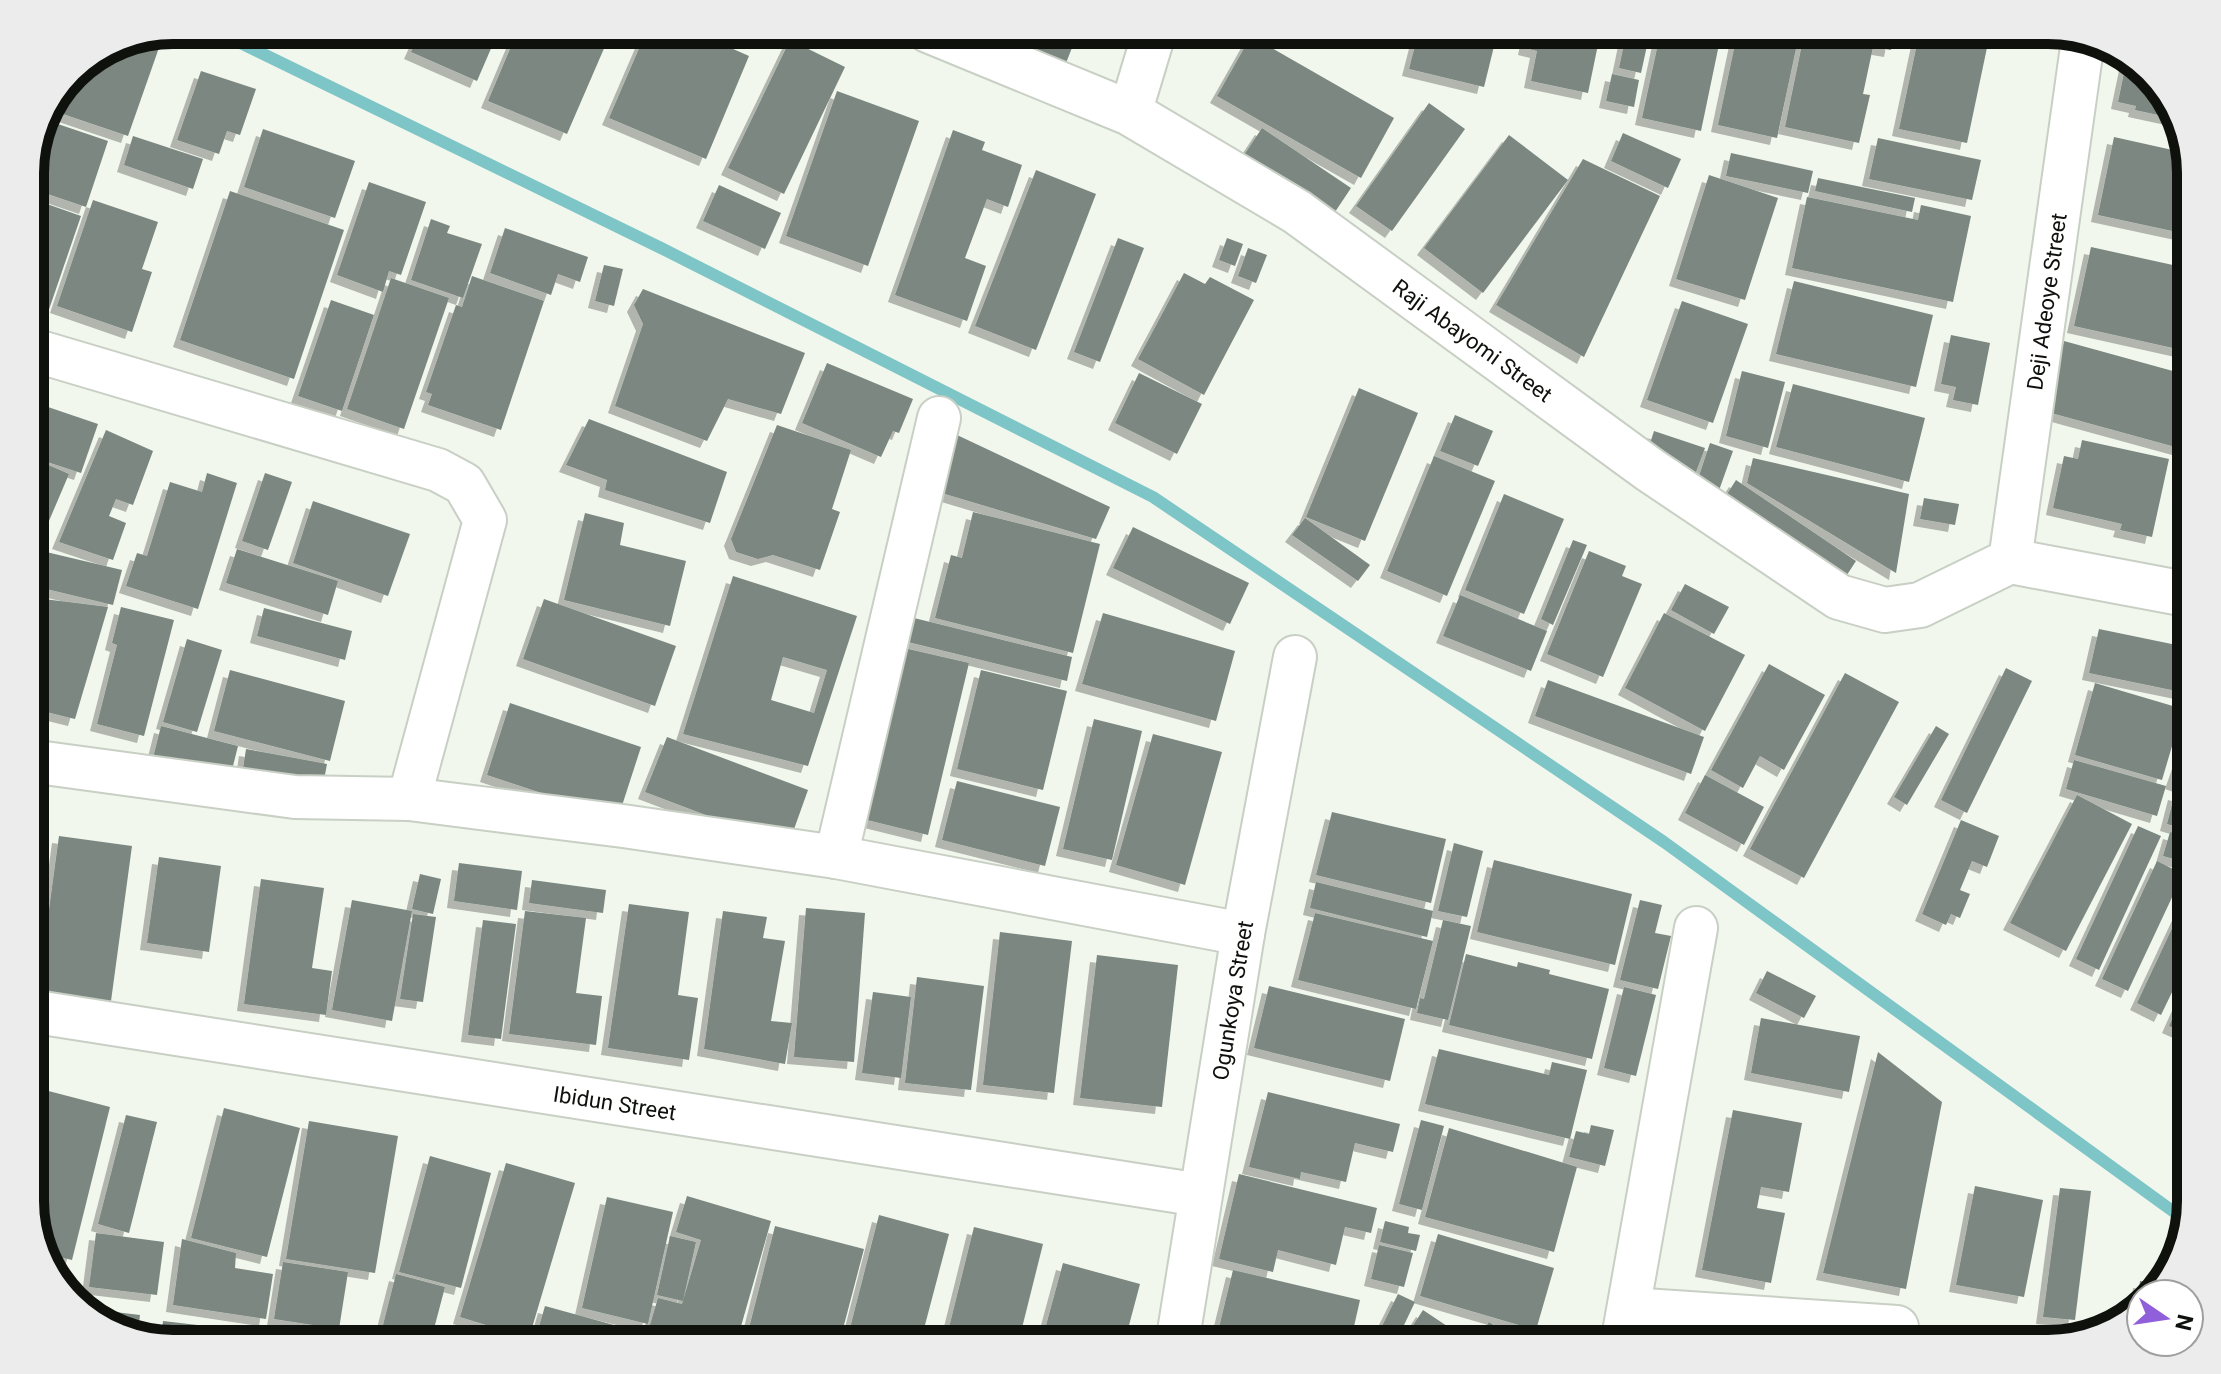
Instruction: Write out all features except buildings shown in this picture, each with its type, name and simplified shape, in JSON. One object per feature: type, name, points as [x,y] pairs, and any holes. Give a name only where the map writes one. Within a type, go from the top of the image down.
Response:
[{"type":"street","name":"Raji Abayomi Street","points":[[962,44],[1130,113],[1297,212],[1650,470],[1839,597],[1885,610],[1920,605],[2010,561]]},
{"type":"street","points":[[1130,113],[1151,44]]},
{"type":"street","name":"Deji Adeoye Street","points":[[2010,561],[2082,48]]},
{"type":"street","points":[[44,353],[438,470],[464,484],[485,520],[409,799]]},
{"type":"street","points":[[836,857],[939,418]]},
{"type":"street","points":[[2010,561],[2177,592]]},
{"type":"street","name":"Ogunkoya Street","points":[[1179,1330],[1243,934],[1295,657]]},
{"type":"street","points":[[44,763],[295,797],[409,799],[836,857],[1243,934]]},
{"type":"street","points":[[1696,928],[1625,1326],[1897,1327]]},
{"type":"street","name":"Ibidun Street","points":[[44,1013],[1200,1195]]},
{"type":"waterway","points":[[243,44],[661,248],[1153,497],[1664,842],[2176,1214]]}]
